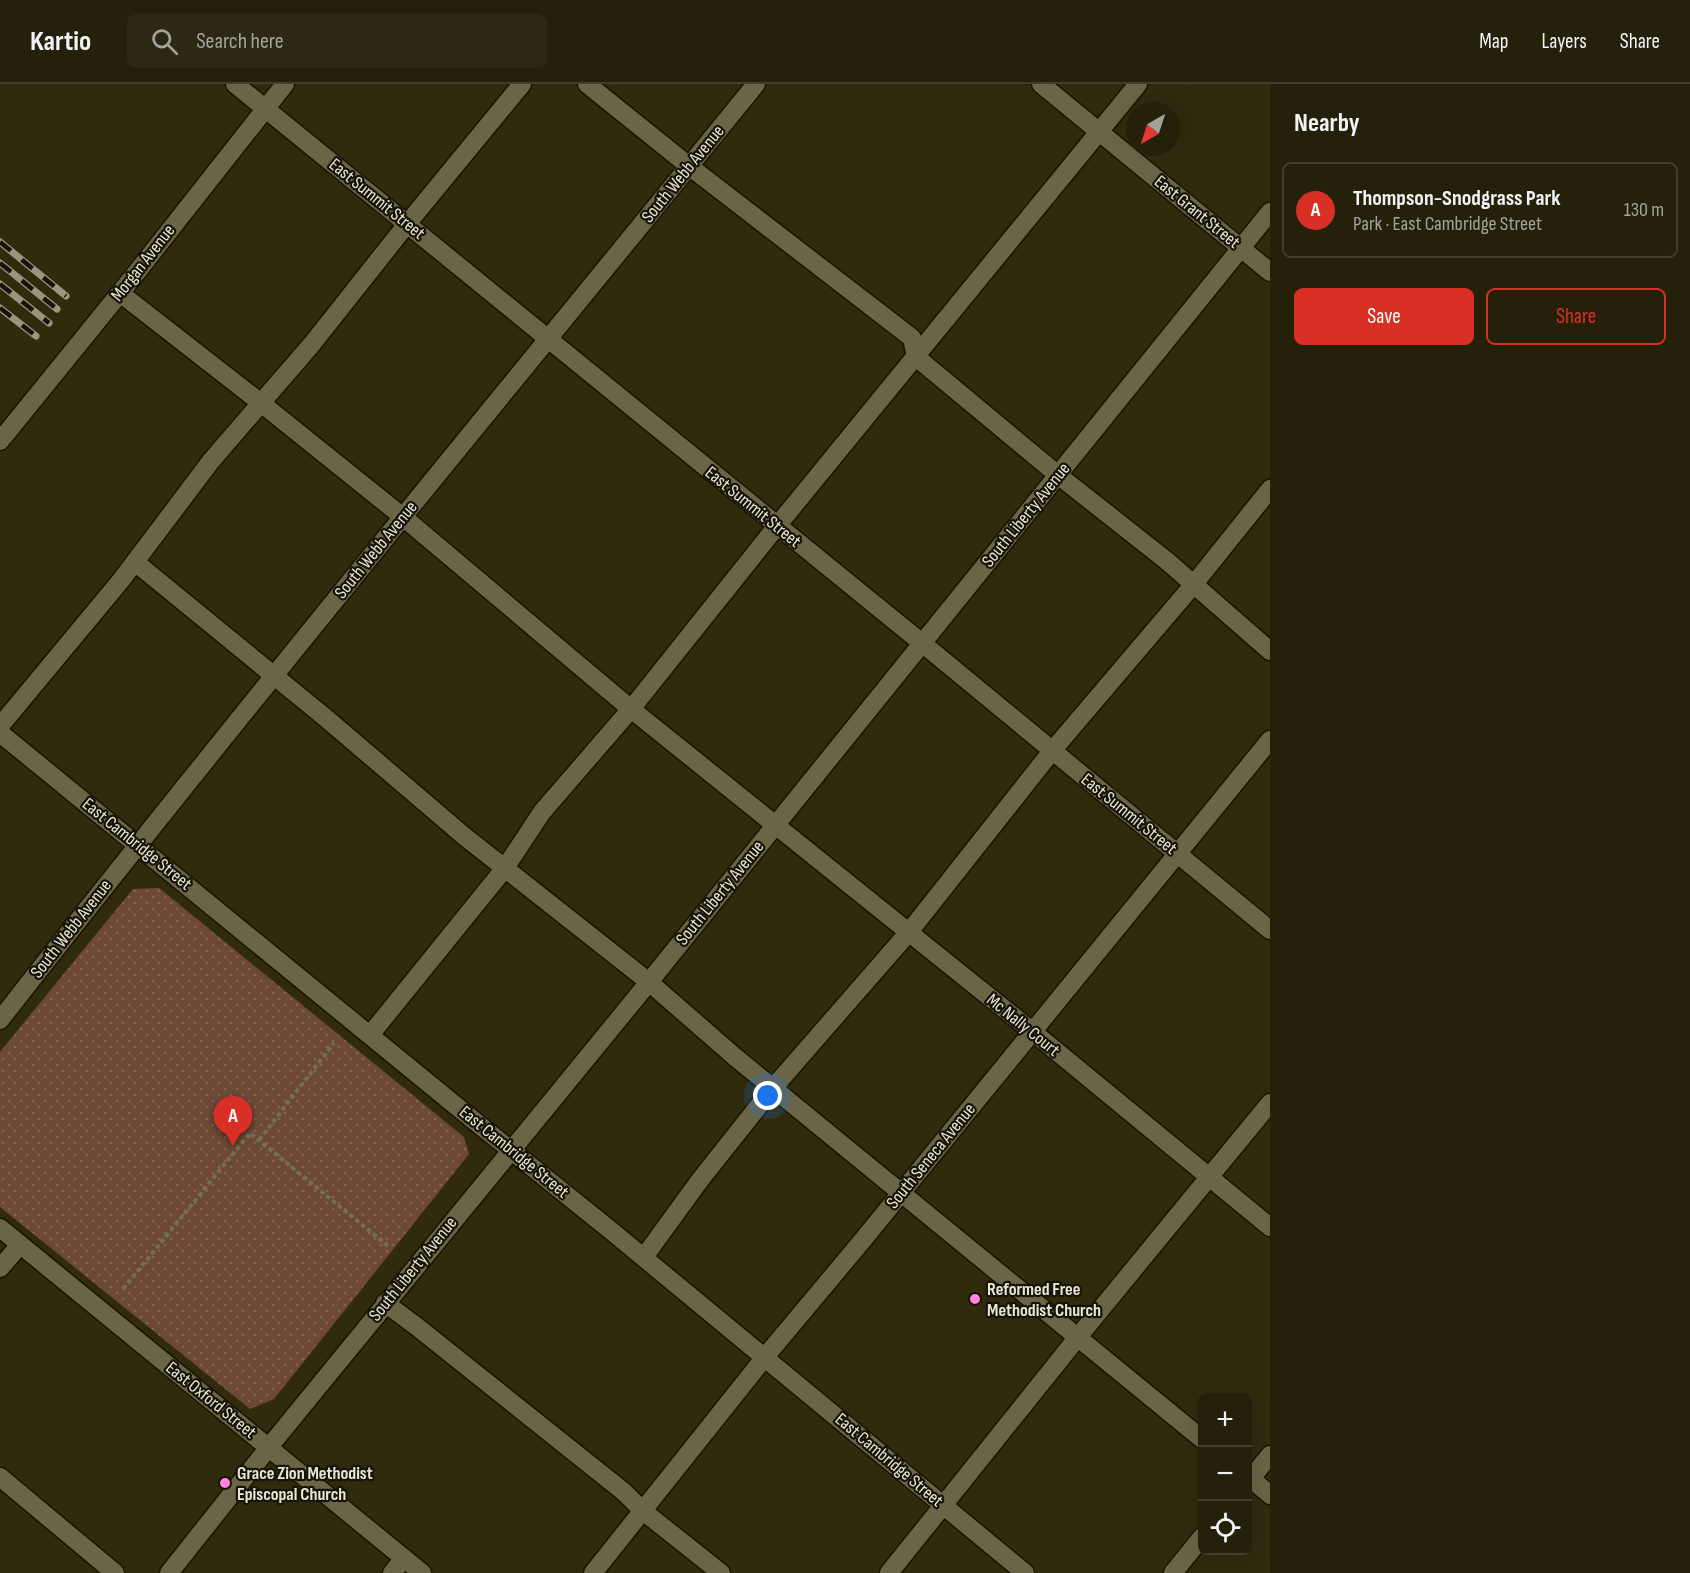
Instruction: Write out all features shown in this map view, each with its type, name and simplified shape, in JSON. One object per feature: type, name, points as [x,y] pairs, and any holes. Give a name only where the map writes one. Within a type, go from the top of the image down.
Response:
[{"type":"street","name":"East Summit Street","points":[[235,84],[922,643],[1270,930]]},
{"type":"street","name":"Morgan Avenue","points":[[0,441],[285,84]]},
{"type":"street","points":[[0,726],[135,562],[211,461],[312,344],[522,84]]},
{"type":"street","points":[[587,84],[912,338],[916,357],[1058,475],[1167,561],[1270,651]]},
{"type":"street","name":"South Webb Avenue","points":[[0,1020],[273,676],[756,84]]},
{"type":"street","name":"East Grant Street","points":[[1041,84],[1270,272]]},
{"type":"street","points":[[370,1035],[505,868],[542,812],[631,709],[777,526],[1138,84]]},
{"type":"street","name":"South Liberty Avenue","points":[[169,1573],[1270,212]]},
{"type":"street","name":"Mc Nally Court","points":[[120,293],[403,518],[631,709],[1033,1032],[1270,1227]]},
{"type":"street","points":[[644,1257],[700,1180],[772,1088],[909,932],[1052,751],[1194,584],[1270,489]]},
{"type":"street","points":[[135,562],[327,719],[464,836],[649,982],[772,1088],[1198,1435]]},
{"type":"street","name":"East Cambridge Street","points":[[0,733],[644,1257],[1025,1573]]},
{"type":"street","name":"South Seneca Avenue","points":[[593,1573],[765,1357],[902,1193],[1270,740]]},
{"type":"street","points":[[889,1573],[1078,1336],[1270,1103]]},
{"type":"street","name":"East Oxford Street","points":[[0,1228],[422,1573]]},
{"type":"street","points":[[0,1268],[20,1245]]},
{"type":"street","points":[[385,1304],[416,1326],[624,1492],[643,1511],[721,1573]]},
{"type":"street","points":[[1252,1476],[1270,1455]]},
{"type":"street","points":[[0,1477],[115,1573]]},
{"type":"street","points":[[1252,1481],[1270,1495]]},
{"type":"street","points":[[1173,1573],[1198,1543]]},
{"type":"street","points":[[392,1573],[404,1558]]},
{"type":"path","points":[[259,1140],[334,1043]]},
{"type":"path","points":[[123,1290],[250,1133],[388,1246]]},
{"type":"shaded area","points":[[159,888],[464,1137],[469,1154],[274,1399],[250,1409],[0,1207],[0,1052],[133,889]]},
{"type":"railway","points":[[0,242],[66,296]]},
{"type":"railway","points":[[0,263],[57,309]]},
{"type":"railway","points":[[0,284],[49,323]]},
{"type":"railway","points":[[0,308],[36,336]]},
{"type":"place","name":"Thompson-Snodgrass Park","points":[[233,1146]]},
{"type":"place","name":"Reformed Free Methodist Church","points":[[975,1299]]},
{"type":"place","name":"Grace Zion Methodist Episcopal Church","points":[[225,1483]]}]
